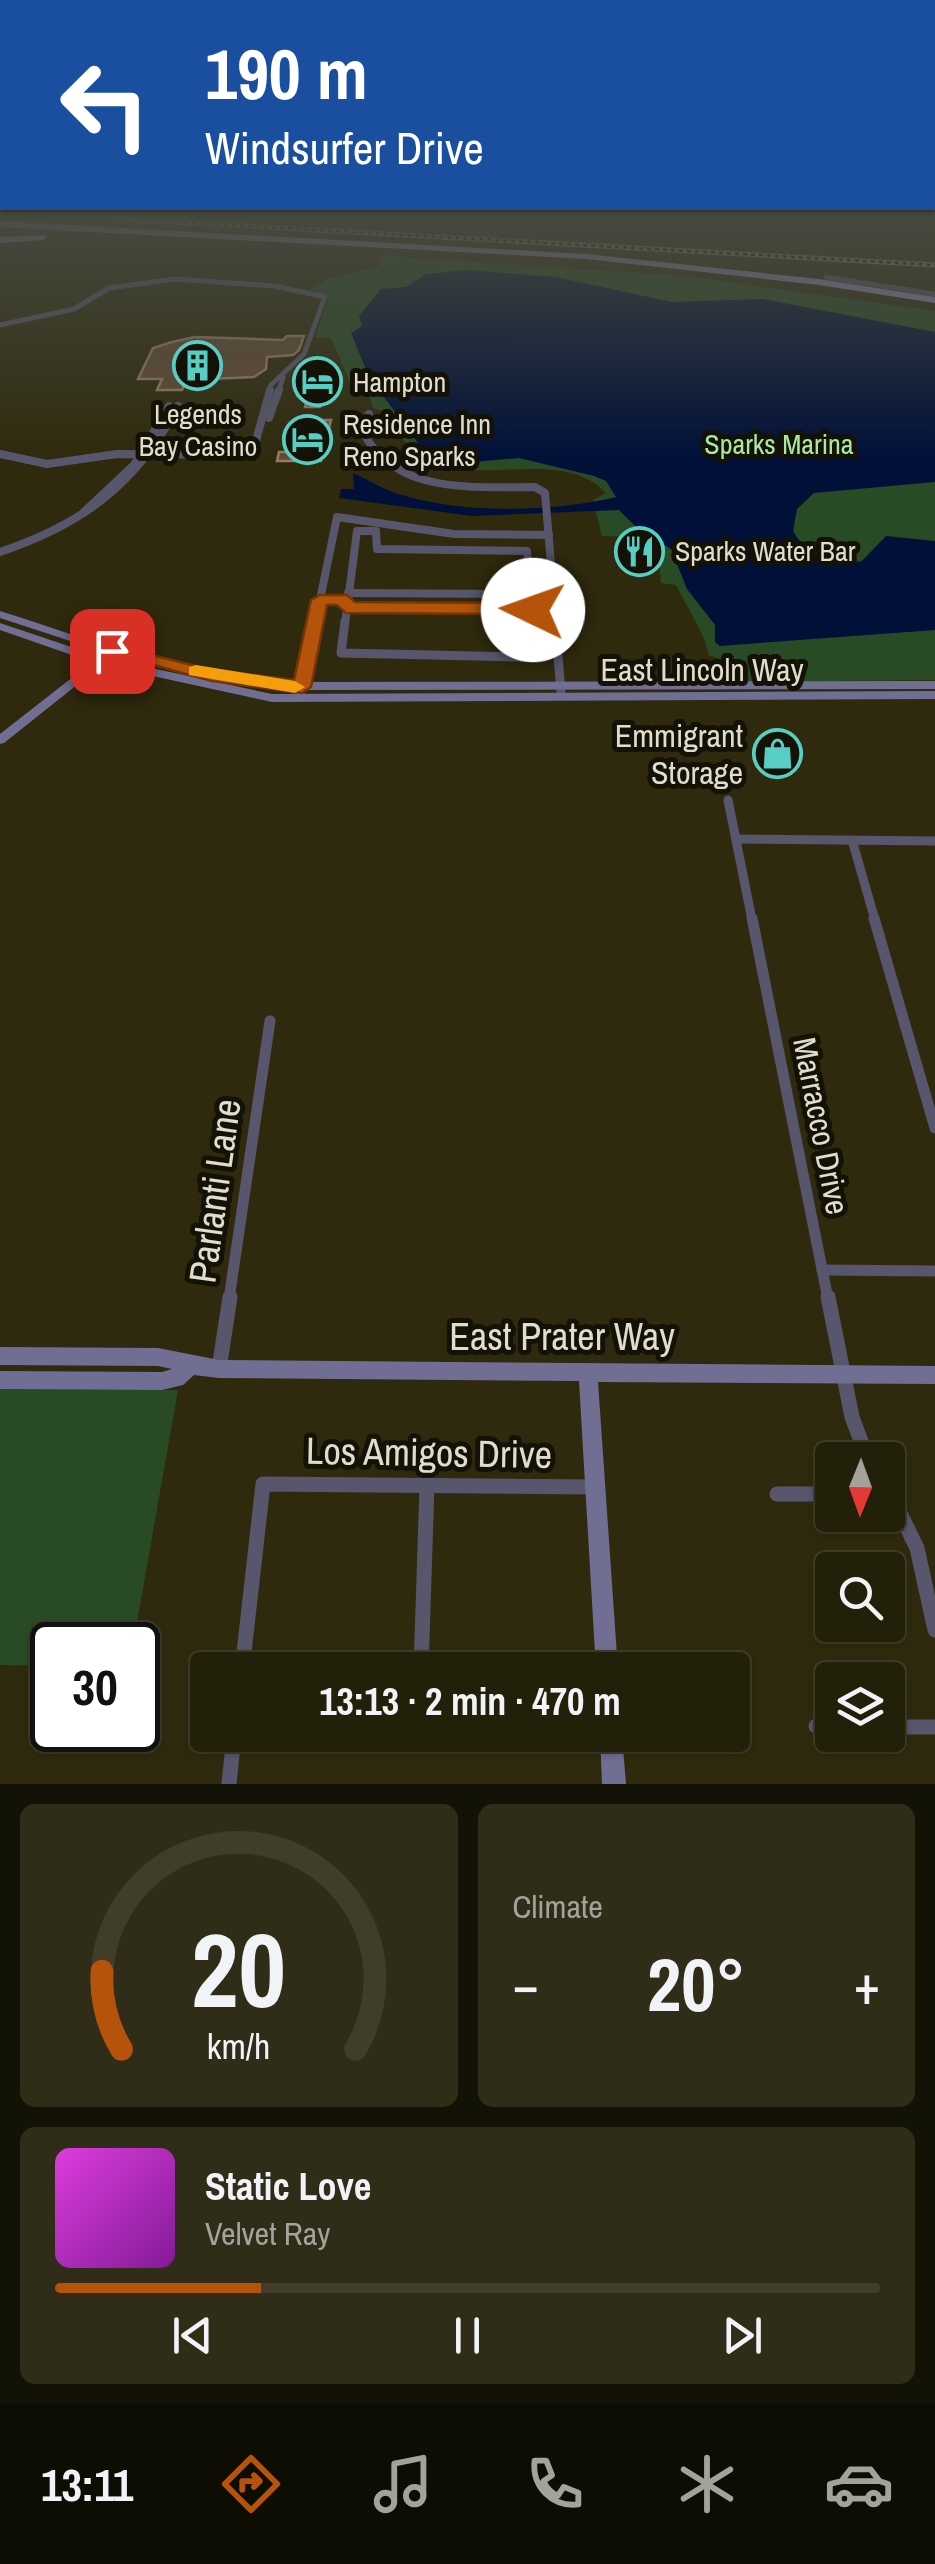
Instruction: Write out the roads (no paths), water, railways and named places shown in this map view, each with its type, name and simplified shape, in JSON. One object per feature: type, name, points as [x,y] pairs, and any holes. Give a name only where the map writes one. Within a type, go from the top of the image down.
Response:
[{"type":"highway","points":[[860,294],[935,301]]},
{"type":"highway","points":[[901,294],[935,301]]},
{"type":"street","points":[[0,324],[74,309],[99,294]]},
{"type":"street","points":[[145,456],[222,460],[248,456],[261,446],[272,382],[302,356],[324,294]]},
{"type":"street","points":[[904,294],[935,301]]},
{"type":"street","points":[[0,454],[25,465],[247,451],[255,444],[280,380],[310,358],[312,335]]},
{"type":"street","points":[[0,549],[52,534],[99,510],[165,428],[173,406]]},
{"type":"street","points":[[369,414],[360,427],[369,446],[405,474],[464,488],[539,488],[546,493],[561,692]]},
{"type":"street","points":[[0,454],[25,465]]},
{"type":"street","points":[[301,693],[337,517],[454,534],[549,536]]},
{"type":"street","points":[[353,549],[527,551],[531,595],[525,656],[341,653],[353,549],[357,531],[379,534],[377,549]]},
{"type":"street","points":[[506,608],[507,594]]},
{"type":"street","points":[[320,600],[531,595]]},
{"type":"street","points":[[347,600],[555,611]]},
{"type":"street","name":"East Lincoln Way","points":[[0,614],[112,651],[301,693]]},
{"type":"street","name":"East Lincoln Way","points":[[0,626],[101,661],[228,690],[935,696]]},
{"type":"street","points":[[0,740],[112,651]]},
{"type":"street","points":[[0,730],[85,666],[101,661]]},
{"type":"street","name":"East Lincoln Way","points":[[561,692],[935,685]]},
{"type":"street","name":"Marracco Drive","points":[[728,800],[843,1374],[861,1442]]},
{"type":"street","points":[[736,839],[935,841]]},
{"type":"street","points":[[852,840],[935,1128]]},
{"type":"street","name":"Parlanti Lane","points":[[219,1369],[270,1021]]},
{"type":"street","points":[[822,1270],[935,1271]]},
{"type":"street","name":"East Prater Way","points":[[0,1356],[158,1357],[188,1368],[219,1369],[935,1375]]},
{"type":"street","name":"East Prater Way","points":[[0,1380],[162,1381],[188,1368]]},
{"type":"street","points":[[588,1372],[606,1652]]},
{"type":"street","name":"Los Amigos Drive","points":[[244,1652],[263,1484],[594,1487]]},
{"type":"street","points":[[422,1652],[427,1486]]},
{"type":"street","points":[[777,1494],[815,1494]]},
{"type":"street","points":[[905,1526],[916,1548],[935,1630]]},
{"type":"street","points":[[905,1727],[935,1727]]},
{"type":"street","points":[[228,1784],[232,1752]]},
{"type":"street","points":[[612,1752],[614,1784]]},
{"type":"water","name":"Sparks Marina","points":[[377,294],[636,294],[672,302],[763,299],[935,332],[935,482],[814,493],[797,509],[793,531],[806,547],[842,562],[862,561],[886,536],[935,541],[935,630],[720,646],[715,642],[715,625],[687,589],[671,549],[636,527],[619,510],[472,516],[339,498],[341,489],[354,489],[353,473],[395,493],[480,508],[565,506],[616,497],[606,481],[594,476],[519,458],[460,463],[421,447],[369,377],[351,333],[362,326],[359,316]]},
{"type":"place","name":"Legends Bay Casino","points":[[198,366]]},
{"type":"place","name":"Hampton","points":[[318,382]]},
{"type":"place","name":"Residence Inn Reno Sparks","points":[[308,440]]},
{"type":"place","name":"Sparks Water Bar","points":[[640,551]]},
{"type":"place","name":"Emmigrant Storage","points":[[778,754]]}]
